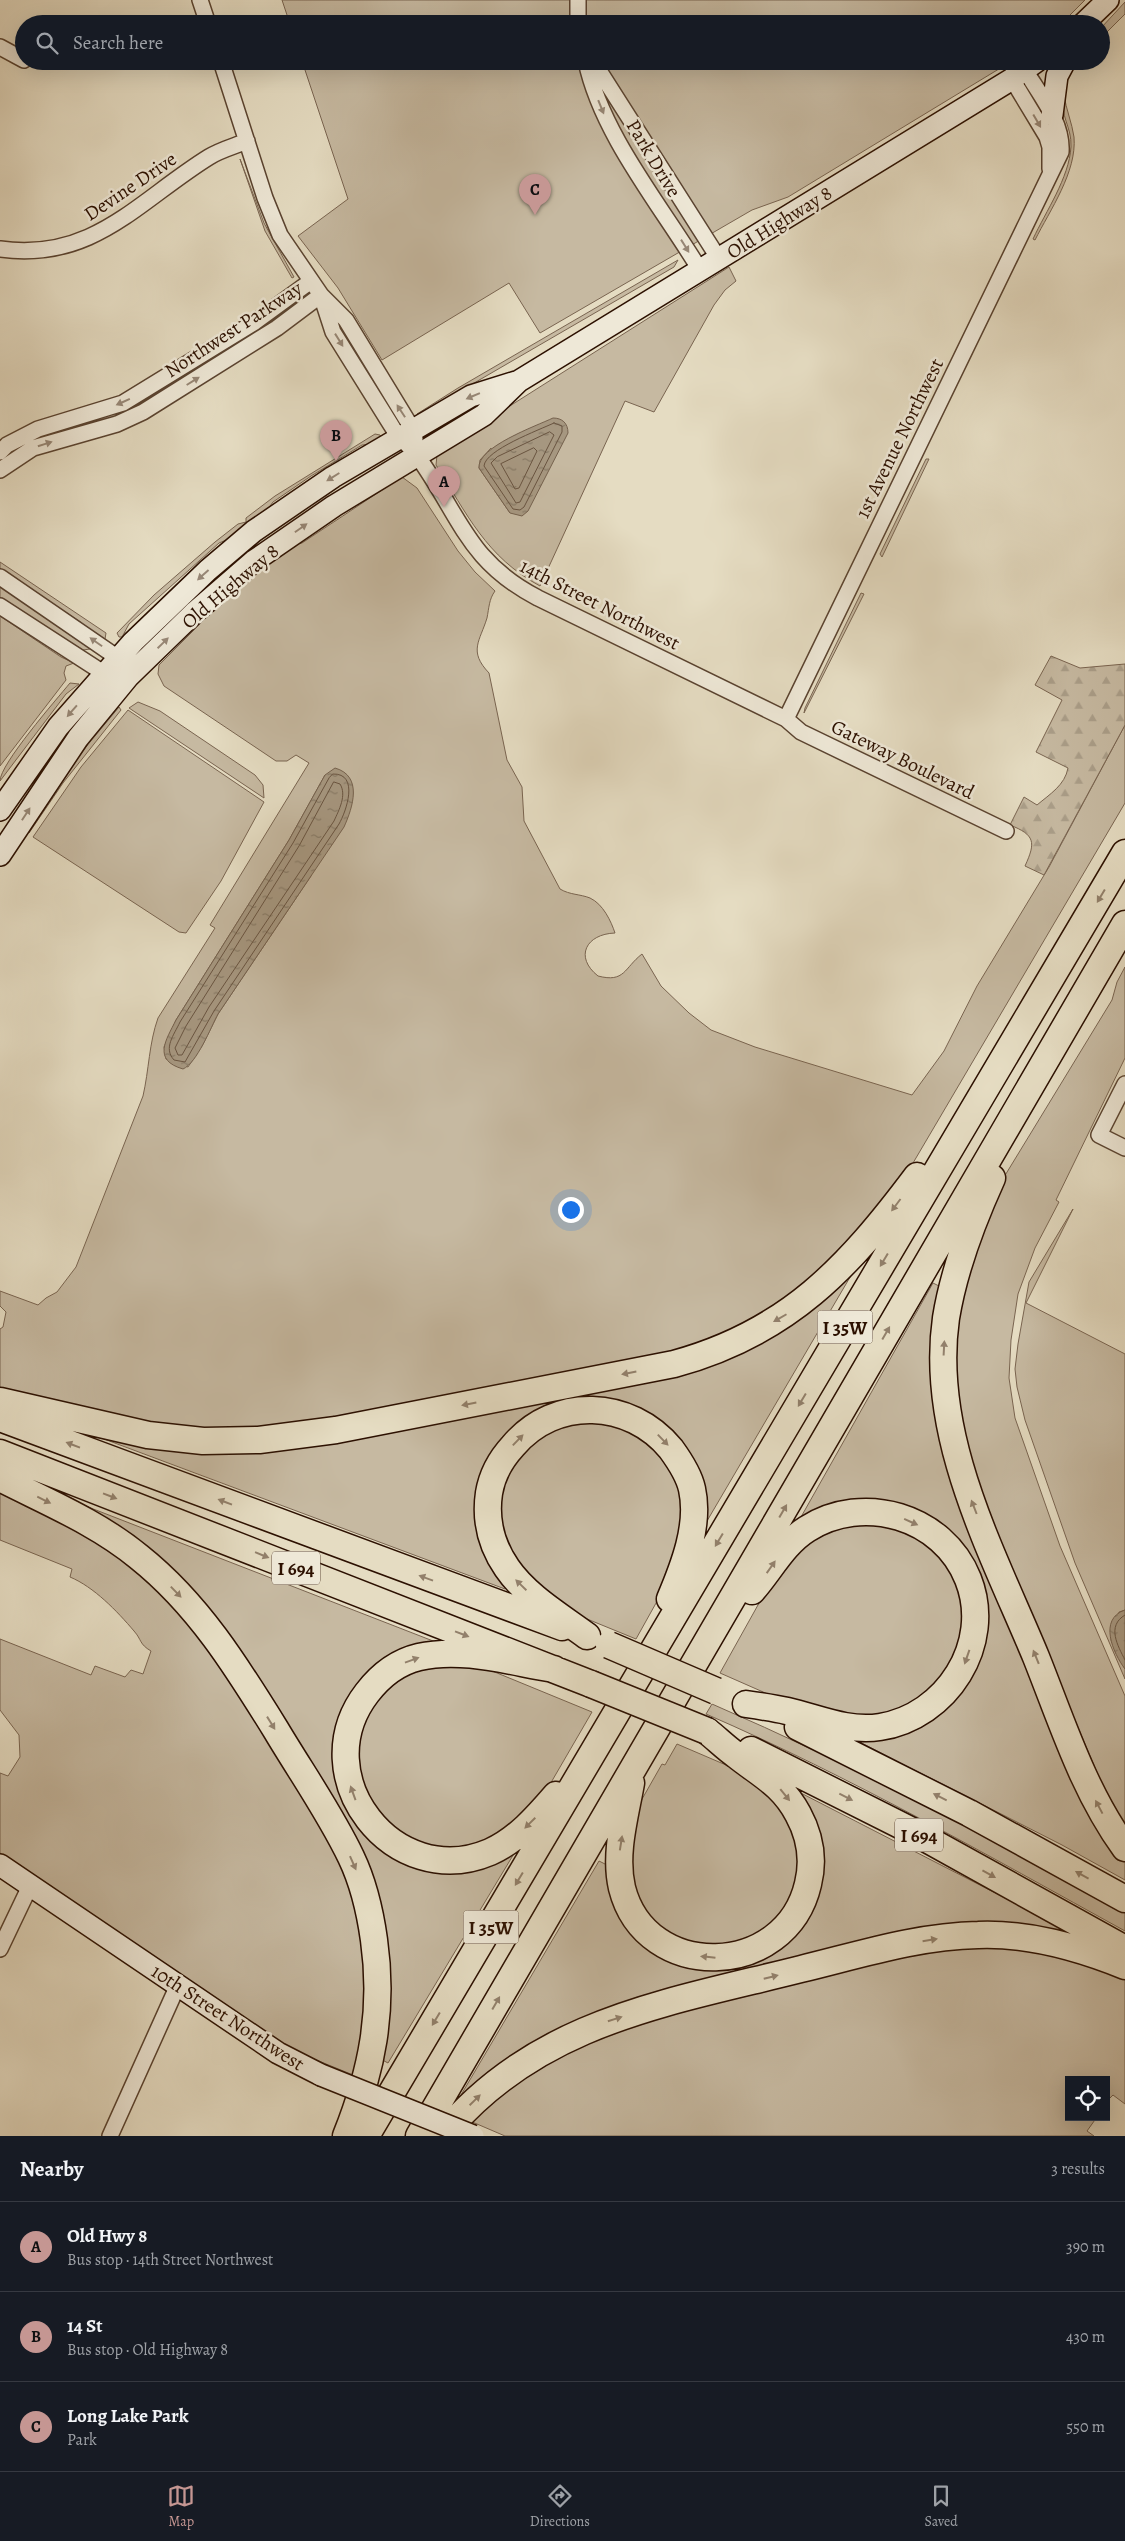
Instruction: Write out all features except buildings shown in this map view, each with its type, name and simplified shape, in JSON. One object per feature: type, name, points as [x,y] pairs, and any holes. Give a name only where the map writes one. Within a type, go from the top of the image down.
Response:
[{"type":"highway","name":"I 35W","points":[[366,2136],[1053,978],[1125,853]]},
{"type":"highway","name":"I 35W","points":[[418,2136],[1125,925]]},
{"type":"highway","points":[[1125,925],[1038,1097],[1000,1163],[980,1207],[956,1274],[946,1317],[944,1356],[948,1418],[953,1444],[967,1488],[1084,1777],[1104,1816],[1125,1848]]},
{"type":"highway","points":[[0,1401],[148,1435],[203,1441],[259,1440],[336,1430],[674,1364],[718,1350],[787,1314],[841,1268],[869,1238],[929,1160],[1053,978]]},
{"type":"highway","points":[[598,1641],[525,1589],[507,1568],[493,1544],[488,1503],[496,1470],[520,1437],[540,1423],[563,1413],[576,1410],[602,1410],[642,1422],[678,1458],[692,1488],[693,1512],[688,1549],[638,1677]]},
{"type":"highway","name":"I 694","points":[[0,1418],[598,1641],[716,1691],[823,1739],[920,1787],[1125,1898]]},
{"type":"highway","name":"I 694","points":[[0,1453],[707,1731],[878,1813],[1125,1949]]},
{"type":"highway","points":[[0,1478],[105,1532],[139,1556],[184,1600],[217,1639],[238,1668],[347,1850],[368,1904],[376,1958],[379,1998],[371,2059],[346,2136]]},
{"type":"highway","points":[[705,1644],[796,1538],[814,1525],[836,1516],[875,1511],[908,1520],[940,1540],[962,1568],[972,1590],[975,1612],[973,1636],[961,1671],[946,1692],[930,1707],[895,1723],[866,1727],[834,1724],[788,1711],[746,1704]]},
{"type":"highway","points":[[554,1670],[450,1654],[416,1658],[398,1666],[378,1679],[358,1707],[349,1729],[346,1749],[351,1791],[367,1819],[397,1845],[421,1855],[460,1859],[490,1852],[518,1834],[540,1813],[615,1717]]},
{"type":"highway","points":[[633,1769],[619,1863],[622,1889],[634,1914],[656,1938],[668,1946],[690,1954],[720,1958],[736,1956],[759,1948],[788,1926],[801,1906],[806,1893],[811,1866],[808,1840],[796,1810],[776,1785],[707,1731]]},
{"type":"highway","points":[[442,2136],[496,2081],[524,2061],[558,2042],[619,2018],[762,1979],[918,1942],[980,1934],[1045,1941],[1082,1950],[1125,1966]]},
{"type":"street","points":[[200,0],[205,15]]},
{"type":"street","points":[[578,0],[578,15]]},
{"type":"street","points":[[1093,15],[1108,0]]},
{"type":"street","points":[[0,47],[15,55]]},
{"type":"street","name":"14th Street Northwest","points":[[224,70],[265,198],[280,235],[321,295],[346,320],[375,369],[417,455],[480,555],[513,584],[786,719]]},
{"type":"street","name":"Park Drive","points":[[588,70],[590,80],[611,127],[700,270]]},
{"type":"street","name":"Park Drive","points":[[599,70],[718,259]]},
{"type":"street","name":"1st Avenue Northwest","points":[[786,719],[1061,152],[1062,141],[1052,115],[1025,70]]},
{"type":"street","name":"1st Avenue Northwest","points":[[1025,70],[1050,147],[1049,176]]},
{"type":"street","name":"Old Highway 8","points":[[0,854],[78,738],[128,677],[194,612],[254,561],[334,506],[484,415],[519,381],[1025,70]]},
{"type":"street","points":[[1052,115],[1057,76],[1060,70]]},
{"type":"street","points":[[611,127],[628,116]]},
{"type":"street","name":"Devine Drive","points":[[0,249],[39,250],[62,247],[83,241],[105,231],[210,156],[247,141]]},
{"type":"street","points":[[645,184],[662,172]]},
{"type":"street","name":"Northwest Parkway","points":[[0,452],[7,445],[38,429],[123,402],[255,322],[311,281]]},
{"type":"street","name":"14th Street Northwest","points":[[321,295],[334,332],[360,376],[406,434]]},
{"type":"street","name":"Northwest Parkway","points":[[1,468],[22,454],[46,443],[118,424],[166,397],[277,328],[321,295]]},
{"type":"street","points":[[360,376],[375,369]]},
{"type":"street","name":"Old Highway 8","points":[[0,810],[58,727],[118,658],[161,614],[254,531],[332,477],[471,396],[519,381]]},
{"type":"street","name":"Northwest Parkway","points":[[158,382],[166,397]]},
{"type":"street","points":[[0,577],[118,658],[128,677]]},
{"type":"street","points":[[0,606],[104,674],[128,677]]},
{"type":"street","name":"Gateway Boulevard","points":[[786,719],[802,732],[1006,831]]},
{"type":"street","points":[[1125,1084],[1099,1135],[1125,1148]]},
{"type":"street","name":"10th Street Northwest","points":[[0,1865],[278,2053],[321,2075],[473,2136]]},
{"type":"street","points":[[0,1949],[30,1886]]},
{"type":"street","points":[[110,2136],[178,1985]]},
{"type":"green space","points":[[282,0],[1085,0],[1070,15],[287,15]]},
{"type":"green space","points":[[1125,2],[1125,14],[1110,29],[1110,18]]},
{"type":"green space","points":[[305,70],[997,70],[788,197],[752,210],[540,333],[509,283],[382,360],[338,288],[298,236],[348,199]]},
{"type":"green space","points":[[1064,95],[1074,137],[1074,150],[1067,177],[1035,240],[1033,239],[1062,182],[1069,159],[1071,140],[1063,109]]},
{"type":"green space","points":[[240,159],[264,223],[294,277],[292,278],[265,231]]},
{"type":"green space","points":[[678,260],[674,267],[419,415],[417,414],[458,388]]},
{"type":"green space","points":[[729,267],[736,281],[725,290],[714,305],[654,412],[625,401],[540,586],[505,562],[479,533],[436,465],[437,455],[442,449]],"holes":[[[491,448],[510,513],[479,468],[480,460]]]},
{"type":"green space","points":[[375,434],[380,435],[381,438],[373,444],[362,445],[311,476],[273,502],[264,514],[231,538],[219,543],[129,624],[122,637],[119,637],[117,633],[154,595],[215,542],[238,524],[246,522],[246,518],[275,496]]},
{"type":"green space","points":[[926,459],[929,459],[882,557],[880,554]]},
{"type":"green space","points":[[402,477],[417,488],[458,551],[475,572],[495,591],[490,600],[477,652],[489,673],[507,760],[522,787],[524,821],[560,889],[590,898],[599,904],[606,913],[615,933],[597,937],[591,942],[585,954],[586,961],[598,976],[607,978],[619,976],[642,954],[661,986],[689,1013],[711,1030],[755,1047],[912,1095],[944,1051],[977,986],[1049,867],[1125,725],[1125,803],[893,1197],[832,1269],[713,1345],[353,1421],[204,1436],[0,1392],[0,1329],[3,1327],[6,1312],[0,1306],[0,1291],[38,1305],[57,1292],[76,1267],[143,1096],[158,1018],[215,928],[210,925],[309,763],[296,755],[287,761],[276,761],[164,686],[158,674],[159,665],[207,617],[252,579],[259,568],[289,546],[302,543],[388,486],[393,480]],"holes":[[[325,775],[311,876],[218,1014],[202,1046],[188,1067],[166,1059],[164,1047],[176,1020],[289,840]]]},
{"type":"green space","points":[[0,562],[106,633],[105,639],[101,640],[84,629],[82,623],[0,569]]},
{"type":"green space","points":[[0,584],[91,646],[90,649],[83,650],[0,600]]},
{"type":"green space","points":[[861,593],[864,594],[804,713],[805,708]]},
{"type":"green space","points":[[0,616],[61,657],[74,663],[66,666],[64,673],[66,680],[0,766]]},
{"type":"green space","points":[[1051,656],[1080,668],[1125,664],[1125,725],[1044,875],[1025,866],[1031,851],[1031,840],[1024,832],[1010,825],[1024,797],[1037,805],[1060,784],[1068,768],[1036,752],[1062,700],[1035,685]]},
{"type":"green space","points":[[70,683],[79,684],[66,694],[0,781],[2,773],[18,747]]},
{"type":"green space","points":[[138,702],[160,711],[255,775],[263,785],[264,798],[129,708]]},
{"type":"green space","points":[[119,707],[121,710],[63,783],[29,833],[27,830],[76,759]]},
{"type":"green space","points":[[128,710],[264,802],[221,881],[186,933],[179,932],[33,837],[81,767]]},
{"type":"green space","points":[[1125,967],[1125,1058],[1056,1200],[1059,1202],[1035,1248],[1018,1294],[1011,1340],[1009,1378],[1015,1418],[1060,1546],[1125,1696],[1125,1839],[965,1459],[951,1329],[990,1200],[1112,1000],[1117,982]]},
{"type":"green space","points":[[1073,1209],[1026,1303],[1125,1354],[1125,1610],[1119,1612],[1111,1640],[1125,1669],[1125,1679],[1075,1563],[1025,1420],[1017,1387],[1015,1369],[1029,1282]]},
{"type":"green space","points":[[856,1267],[707,1521],[696,1516],[687,1462],[577,1405],[490,1470],[509,1584],[505,1589],[96,1436],[218,1446],[677,1368]]},
{"type":"green space","points":[[933,1283],[947,1290],[942,1412],[1125,1858],[1125,1880],[1062,1845],[846,1735],[899,1728],[980,1628],[924,1520],[808,1522],[801,1517]]},
{"type":"green space","points":[[581,1416],[596,1417],[657,1444],[686,1497],[675,1569],[636,1639],[570,1612],[512,1564],[495,1497],[521,1446]]},
{"type":"green space","points":[[0,1489],[113,1550],[193,1618],[326,1831],[353,1895],[367,1971],[367,2023],[358,2077],[292,2050],[0,1853],[0,1773],[8,1776],[20,1757],[19,1735],[0,1710],[0,1639],[91,1675],[95,1666],[125,1677],[131,1670],[143,1674],[151,1651],[144,1646],[134,1631],[105,1600],[79,1581],[70,1577],[72,1569],[0,1540]]},
{"type":"green space","points":[[47,1491],[446,1646],[422,1651],[342,1739],[389,1846],[515,1852],[388,2063],[375,2056],[378,1934],[219,1634]]},
{"type":"green space","points":[[885,1519],[948,1558],[968,1614],[944,1684],[881,1720],[804,1710],[720,1673],[782,1562],[827,1525]]},
{"type":"green space","points":[[424,1663],[480,1666],[592,1712],[538,1805],[523,1820],[465,1851],[417,1847],[365,1802],[354,1745],[375,1696]]},
{"type":"green space","points":[[712,1704],[869,1777],[972,1828],[1125,1908],[1125,1931],[866,1790],[706,1714]]},
{"type":"green space","points":[[677,1744],[747,1774],[796,1824],[801,1878],[778,1922],[734,1947],[689,1945],[653,1925],[628,1886],[633,1815],[662,1764],[665,1765]]},
{"type":"green space","points":[[795,1790],[1083,1938],[1037,1931],[629,2006],[464,2103],[458,2100],[599,1861],[611,1867],[625,1912],[715,1962],[808,1902]]},
{"type":"green space","points":[[981,1937],[1125,1969],[1125,2104],[1113,2095],[1110,2098],[1110,2076],[1065,2076],[1065,2121],[1094,2121],[1087,2131],[1094,2136],[505,2136],[463,2118],[594,2029]]},
{"type":"water","points":[[553,418],[564,422],[568,433],[528,511],[522,516],[510,513],[479,468],[481,460],[487,452],[509,438]]},
{"type":"water","points":[[335,768],[344,772],[353,785],[352,802],[344,827],[218,1014],[193,1060],[183,1069],[173,1065],[167,1060],[164,1049],[176,1020],[289,840],[325,775]]},
{"type":"water","points":[[1125,1610],[1125,1669],[1113,1646],[1110,1628],[1117,1614]]},
{"type":"place","name":"Long Lake Park","points":[[535,215]]},
{"type":"place","name":"14 St","points":[[336,461]]},
{"type":"place","name":"Old Hwy 8","points":[[444,507]]}]
